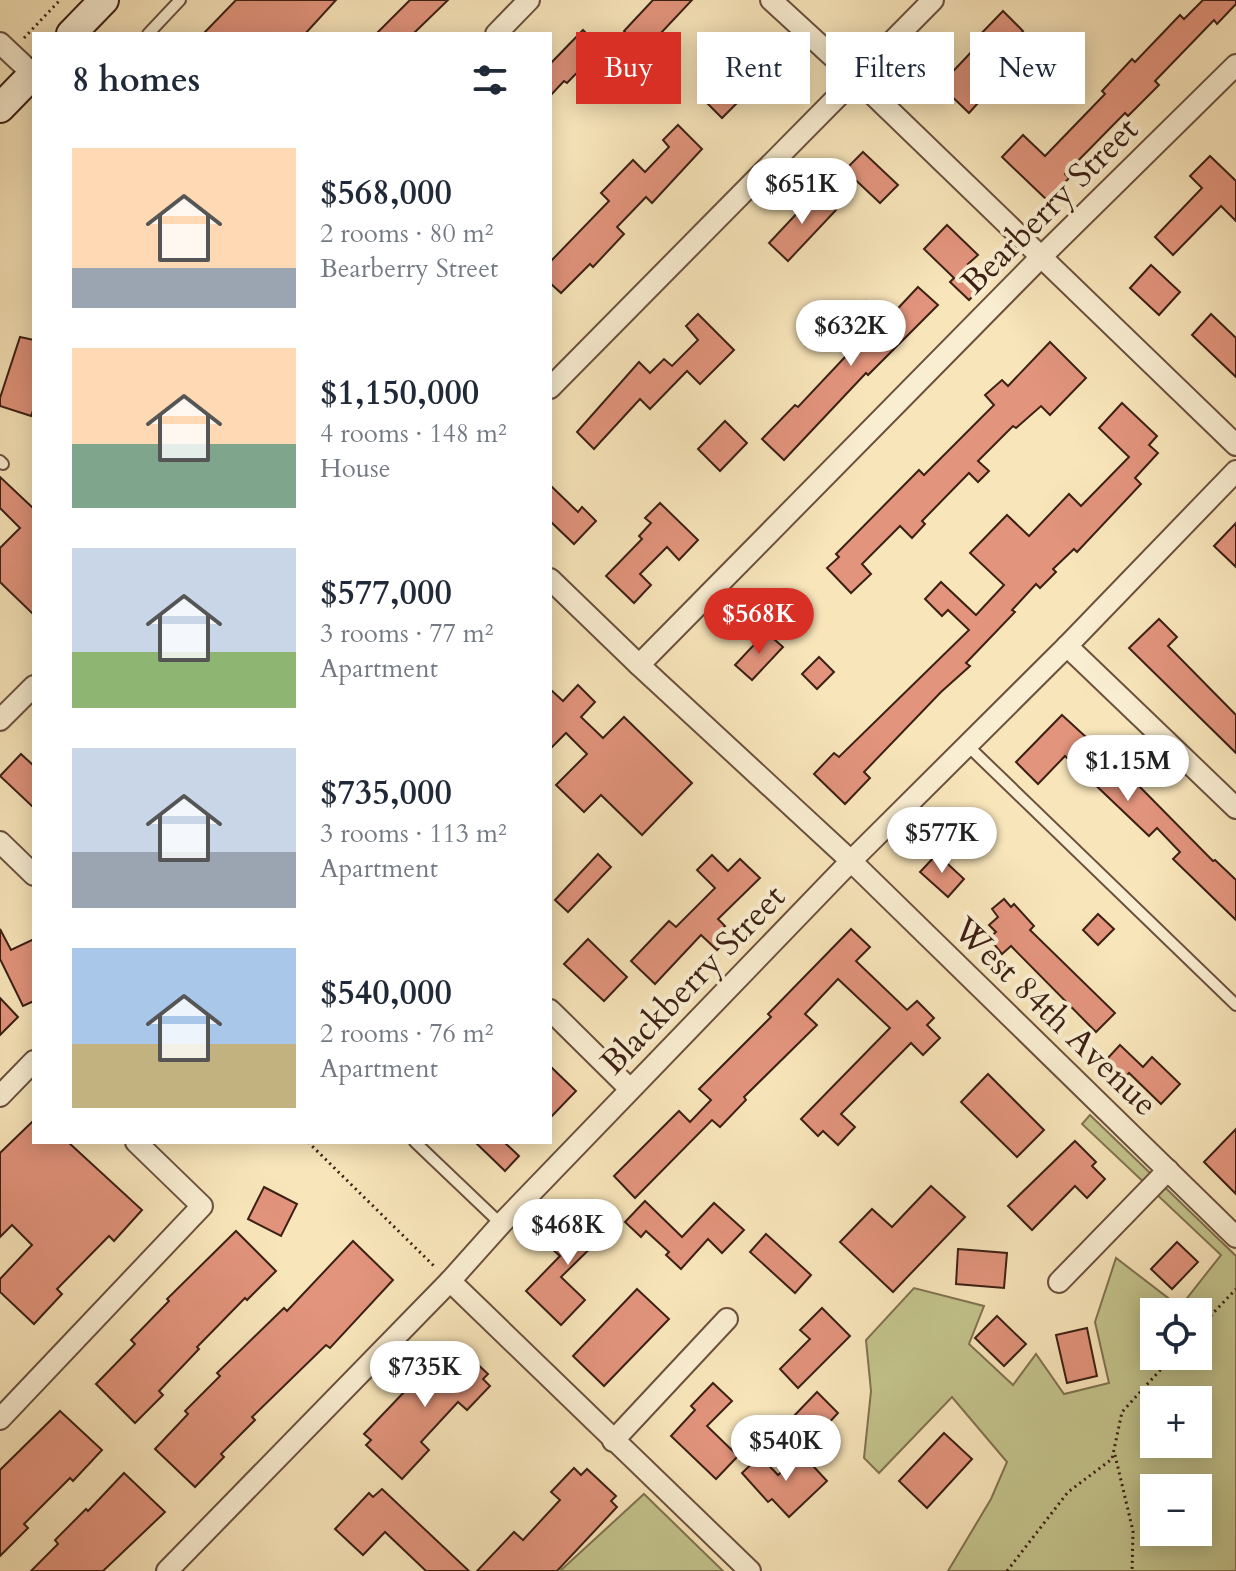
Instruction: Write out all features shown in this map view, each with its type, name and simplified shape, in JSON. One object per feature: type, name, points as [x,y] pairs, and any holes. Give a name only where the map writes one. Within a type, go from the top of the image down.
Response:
[{"type":"main road","points":[[73,32],[104,0]]},
{"type":"main road","points":[[0,108],[32,76]]},
{"type":"street","points":[[498,32],[529,0]]},
{"type":"street","points":[[771,0],[826,51]]},
{"type":"street","points":[[902,32],[933,0]]},
{"type":"street","points":[[6,48],[32,72]]},
{"type":"street","name":"Bearberry Street","points":[[639,665],[1040,258],[1236,65]]},
{"type":"street","points":[[552,386],[832,104]]},
{"type":"street","points":[[883,104],[1236,445]]},
{"type":"street","name":"Blackberry Street","points":[[167,1571],[450,1281],[501,1224],[851,861],[1067,646],[1236,471]]},
{"type":"street","name":"West 84th Avenue","points":[[552,581],[851,861],[1236,1237]]},
{"type":"street","points":[[1067,646],[1236,808]]},
{"type":"street","points":[[0,720],[32,688]]},
{"type":"street","points":[[0,842],[32,873]]},
{"type":"street","points":[[552,1012],[630,1089]]},
{"type":"street","points":[[0,1096],[32,1063]]},
{"type":"street","points":[[0,1419],[202,1206],[138,1144]]},
{"type":"street","points":[[1059,1282],[1168,1170]]},
{"type":"street","points":[[450,1281],[750,1571]]},
{"type":"street","points":[[613,1441],[727,1319]]},
{"type":"lane","points":[[150,32],[180,0]]},
{"type":"lane","points":[[967,745],[1236,1005]]},
{"type":"lane","points":[[417,1144],[501,1224]]},
{"type":"path","points":[[6,48],[60,0]]},
{"type":"path","points":[[310,1144],[450,1281]]},
{"type":"path","points":[[1212,1314],[1236,1289]]},
{"type":"path","points":[[1007,1571],[1068,1492],[1112,1459],[1122,1412],[1160,1370]]},
{"type":"path","points":[[1114,1451],[1133,1531],[1132,1571]]},
{"type":"green space","points":[[1090,1115],[1236,1256],[1236,1571],[948,1571],[991,1499],[1007,1462],[952,1397],[879,1473],[864,1458],[871,1391],[866,1340],[914,1288],[984,1306],[969,1344],[1013,1385],[1036,1354],[1064,1394],[1109,1383],[1095,1322],[1116,1258],[1168,1298],[1140,1298],[1140,1370],[1212,1370],[1212,1298],[1187,1298],[1221,1255],[1082,1124]]},
{"type":"green space","points":[[644,1494],[723,1571],[560,1571]]},
{"type":"building","points":[[236,0],[336,0],[307,32],[205,32]]},
{"type":"building","points":[[410,0],[448,0],[415,32],[378,32]]},
{"type":"building","points":[[653,0],[692,0],[662,32],[624,31]]},
{"type":"building","points":[[1203,0],[1236,0],[1236,4],[1217,24],[1214,20],[1155,81],[1159,85],[1128,116],[1125,113],[1065,174],[1069,178],[1048,201],[1002,157],[1023,135],[1045,156],[1105,94],[1102,91],[1132,59],[1135,62],[1180,15],[1184,19]]},
{"type":"building","points":[[1003,11],[1023,31],[1022,32],[983,32]]},
{"type":"building","points":[[576,37],[576,74],[552,94],[552,62]]},
{"type":"building","points":[[970,53],[970,104],[977,104],[969,113],[954,99],[954,70]]},
{"type":"building","points":[[708,104],[736,104],[722,118]]},
{"type":"building","points":[[678,125],[702,149],[652,203],[646,197],[617,227],[624,234],[593,267],[590,264],[561,293],[552,285],[552,260],[609,201],[601,193],[633,160],[645,172],[669,147],[663,140]]},
{"type":"building","points":[[863,152],[898,185],[880,203],[845,170]]},
{"type":"building","points":[[1210,156],[1236,181],[1236,221],[1221,206],[1173,255],[1155,237],[1202,188],[1190,176]]},
{"type":"building","points":[[817,192],[836,210],[788,261],[769,243]]},
{"type":"building","points":[[947,225],[978,255],[968,264],[981,277],[977,282],[982,287],[969,300],[950,282],[954,278],[924,249]]},
{"type":"building","points":[[1151,265],[1180,292],[1159,315],[1130,288]]},
{"type":"building","points":[[918,287],[938,305],[868,375],[866,373],[784,460],[762,439],[795,405],[798,407],[861,340],[844,324],[866,301],[886,321]]},
{"type":"building","points":[[698,314],[734,350],[700,384],[687,371],[650,409],[640,399],[594,449],[577,432],[639,362],[650,373],[664,359],[672,366],[698,340],[686,326]]},
{"type":"building","points":[[1211,314],[1236,338],[1236,377],[1192,335]]},
{"type":"building","points":[[20,337],[32,340],[31,416],[0,406]]},
{"type":"building","points":[[1050,342],[1086,378],[1050,415],[1041,406],[1016,428],[1013,426],[978,461],[989,471],[978,482],[969,473],[922,521],[925,524],[912,538],[900,526],[862,564],[871,574],[851,593],[827,568],[839,557],[836,554],[919,470],[924,475],[994,405],[985,395],[1002,380],[1008,386]]},
{"type":"building","points":[[1122,403],[1157,436],[1149,445],[1158,453],[1135,478],[1141,484],[1077,552],[1074,549],[1053,569],[1056,572],[1040,588],[1036,584],[1012,610],[1015,612],[966,663],[970,666],[864,772],[870,778],[845,804],[814,774],[834,753],[839,757],[969,630],[948,610],[942,616],[925,599],[941,582],[976,615],[1004,585],[970,553],[1007,515],[1029,536],[1069,494],[1081,506],[1129,457],[1099,428]]},
{"type":"building","points":[[725,421],[747,443],[720,471],[698,449]]},
{"type":"building","points":[[0,477],[32,507],[32,613],[0,582],[0,548],[20,528],[0,508]]},
{"type":"building","points":[[552,487],[578,512],[582,507],[596,521],[574,544],[552,523]]},
{"type":"building","points":[[660,503],[698,540],[679,560],[667,547],[640,574],[651,585],[634,603],[606,576],[642,539],[639,536],[651,523],[645,518]]},
{"type":"building","points":[[1236,523],[1236,567],[1214,546]]},
{"type":"building","points":[[1159,619],[1177,637],[1168,646],[1236,715],[1236,753],[1129,648]]},
{"type":"building","points":[[766,632],[783,647],[752,680],[735,665]]},
{"type":"building","points":[[819,657],[834,672],[817,689],[802,674]]},
{"type":"building","points":[[578,685],[595,702],[581,717],[603,738],[624,717],[692,783],[642,835],[601,795],[584,812],[556,785],[587,754],[566,733],[552,747],[552,691],[563,701]]},
{"type":"building","points":[[1062,715],[1236,880],[1236,920],[1173,859],[1180,852],[1157,828],[1149,836],[1065,756],[1038,784],[1016,762]]},
{"type":"building","points":[[21,754],[32,764],[32,806],[0,776]]},
{"type":"building","points":[[598,854],[611,867],[568,912],[555,900]]},
{"type":"building","points":[[937,854],[964,879],[948,897],[920,872]]},
{"type":"building","points":[[712,855],[728,871],[740,859],[760,878],[718,919],[725,926],[720,931],[728,939],[717,950],[701,935],[655,984],[631,961],[669,921],[676,927],[715,888],[697,870]]},
{"type":"building","points":[[1004,899],[1011,907],[1014,904],[1034,926],[1030,930],[1115,1013],[1096,1032],[1011,946],[1002,954],[989,938],[996,932],[989,925],[998,917],[992,909]]},
{"type":"building","points":[[1098,914],[1114,929],[1098,945],[1083,930]]},
{"type":"building","points":[[0,929],[11,950],[32,940],[32,1002],[23,1006],[0,959]]},
{"type":"building","points":[[851,929],[870,947],[856,961],[907,1010],[917,1001],[934,1018],[927,1025],[940,1038],[923,1055],[911,1043],[841,1114],[855,1127],[838,1145],[823,1131],[818,1136],[801,1119],[890,1028],[838,979],[805,1014],[817,1025],[744,1097],[746,1100],[720,1127],[712,1120],[635,1198],[614,1176],[679,1111],[690,1122],[711,1100],[699,1089],[771,1017],[768,1014]]},
{"type":"building","points":[[588,939],[627,977],[604,1001],[564,964]]},
{"type":"building","points":[[0,998],[18,1017],[0,1035]]},
{"type":"building","points":[[1120,1045],[1143,1067],[1152,1057],[1180,1084],[1161,1104],[1129,1073],[1124,1078],[1106,1060]]},
{"type":"building","points":[[552,1068],[576,1091],[552,1116]]},
{"type":"building","points":[[988,1074],[1044,1130],[1017,1157],[961,1102]]},
{"type":"building","points":[[32,1122],[32,1144],[70,1144],[142,1210],[114,1241],[109,1236],[57,1289],[62,1294],[34,1324],[0,1292],[0,1279],[32,1245],[12,1225],[0,1237],[0,1153]]},
{"type":"building","points":[[1236,1129],[1236,1194],[1204,1162]]},
{"type":"building","points":[[1075,1141],[1096,1162],[1092,1166],[1105,1179],[1087,1198],[1075,1186],[1032,1230],[1008,1206]]},
{"type":"building","points":[[477,1144],[506,1144],[519,1156],[505,1171]]},
{"type":"building","points":[[931,1186],[965,1217],[893,1292],[840,1242],[872,1209],[892,1227]]},
{"type":"building","points":[[264,1187],[297,1204],[281,1236],[248,1219]]},
{"type":"building","points":[[645,1201],[682,1237],[714,1203],[744,1230],[722,1253],[708,1239],[681,1269],[666,1255],[669,1252],[646,1231],[641,1237],[625,1222]]},
{"type":"building","points":[[590,1207],[611,1228],[561,1277],[585,1300],[561,1325],[526,1291],[560,1256],[552,1249]]},
{"type":"building","points":[[236,1231],[276,1271],[197,1347],[199,1349],[159,1391],[163,1395],[135,1423],[96,1384],[135,1344],[131,1340],[169,1301],[167,1299]]},
{"type":"building","points":[[766,1234],[811,1275],[795,1293],[750,1252]]},
{"type":"building","points":[[353,1241],[393,1280],[330,1348],[326,1345],[252,1417],[255,1420],[221,1454],[224,1457],[195,1487],[155,1449],[188,1414],[185,1411],[220,1376],[217,1373],[284,1308],[287,1311]]},
{"type":"building","points":[[1177,1242],[1198,1262],[1172,1289],[1151,1269]]},
{"type":"building","points":[[958,1249],[1007,1253],[1004,1288],[956,1284]]},
{"type":"building","points":[[637,1289],[669,1319],[604,1386],[573,1356]]},
{"type":"building","points":[[822,1308],[850,1336],[798,1388],[780,1369],[810,1339],[800,1330]]},
{"type":"building","points":[[997,1316],[1026,1344],[1004,1366],[975,1338]]},
{"type":"building","points":[[1087,1328],[1097,1376],[1067,1383],[1056,1335]]},
{"type":"building","points":[[448,1346],[454,1352],[459,1347],[488,1374],[483,1379],[490,1386],[467,1410],[458,1402],[421,1442],[429,1450],[402,1479],[366,1445],[371,1440],[364,1434]]},
{"type":"building","points":[[713,1383],[732,1401],[707,1426],[738,1456],[716,1479],[671,1436],[695,1410],[691,1406]]},
{"type":"building","points":[[817,1392],[838,1413],[813,1440],[791,1419]]},
{"type":"building","points":[[60,1411],[102,1450],[73,1481],[70,1478],[24,1524],[28,1528],[0,1556],[0,1470]]},
{"type":"building","points":[[944,1433],[972,1459],[927,1508],[899,1481]]},
{"type":"building","points":[[802,1454],[827,1481],[789,1517],[772,1499],[768,1502],[742,1473],[760,1456],[778,1475]]},
{"type":"building","points":[[574,1468],[581,1475],[587,1469],[616,1496],[611,1501],[617,1507],[557,1571],[477,1571],[514,1532],[523,1540],[560,1500],[551,1492]]},
{"type":"building","points":[[124,1473],[165,1512],[103,1571],[31,1571],[58,1544],[55,1540]]},
{"type":"building","points":[[382,1489],[469,1571],[426,1571],[385,1532],[363,1555],[335,1529],[369,1493],[373,1497]]}]
